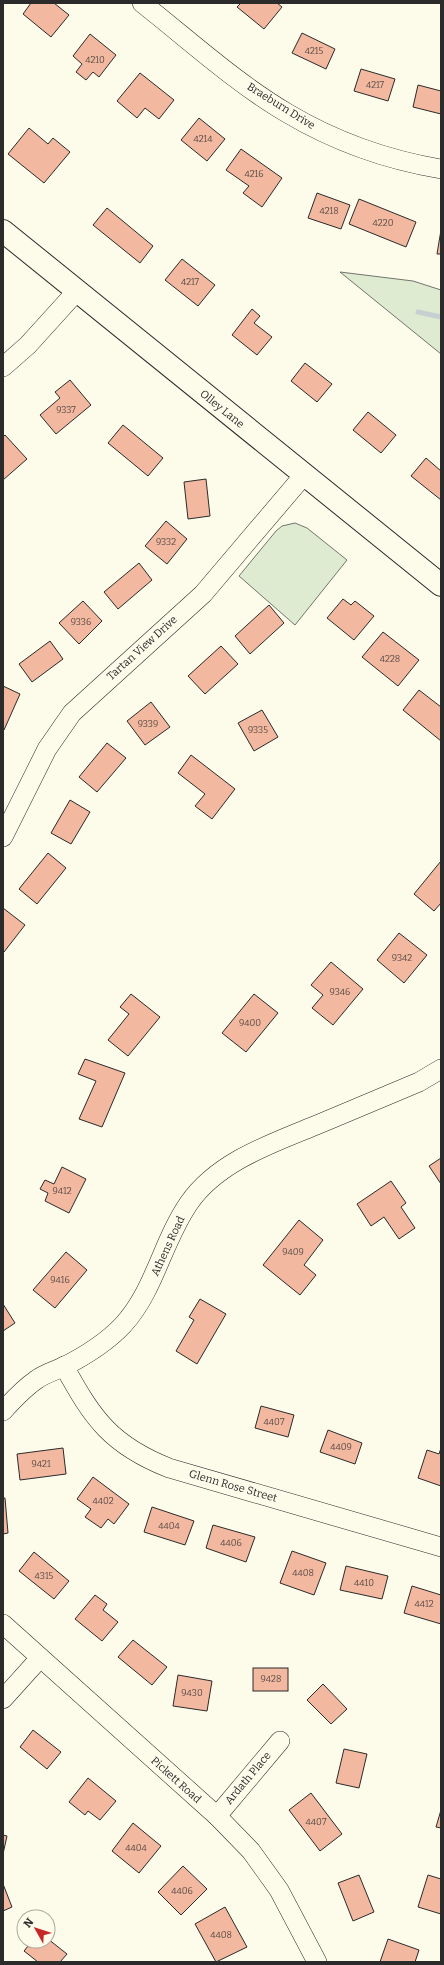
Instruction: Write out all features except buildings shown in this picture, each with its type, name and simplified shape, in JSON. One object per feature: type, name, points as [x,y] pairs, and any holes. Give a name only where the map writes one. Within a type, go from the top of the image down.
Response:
[{"type":"main road","name":"Olley Lane","points":[[3,231],[76,292],[441,586]]},
{"type":"street","name":"Braeburn Drive","points":[[142,3],[242,82],[287,113],[319,130],[352,144],[390,157],[441,169]]},
{"type":"street","points":[[3,367],[28,345],[76,292]]},
{"type":"street","name":"Tartan View Drive","points":[[3,837],[47,749],[72,713],[204,594],[304,475]]},
{"type":"street","name":"Athens Road","points":[[3,1411],[21,1391],[32,1383],[107,1340],[135,1310],[152,1280],[175,1225],[189,1203],[207,1183],[229,1166],[257,1150],[419,1082],[441,1069]]},
{"type":"street","name":"Glenn Rose Street","points":[[64,1366],[85,1404],[99,1422],[124,1445],[152,1461],[169,1468],[441,1547]]},
{"type":"street","name":"Pickett Road","points":[[3,1624],[216,1816],[250,1851],[279,1890],[317,1962]]},
{"type":"street","points":[[3,1699],[40,1658]]},
{"type":"street","name":"Ardath Place","points":[[216,1816],[280,1741]]},
{"type":"green space","points":[[340,272],[413,281],[441,290],[441,354]]},
{"type":"green space","points":[[295,523],[307,528],[347,560],[295,625],[239,576],[276,531],[282,526]]},
{"type":"waterway","points":[[418,312],[441,317]]}]
